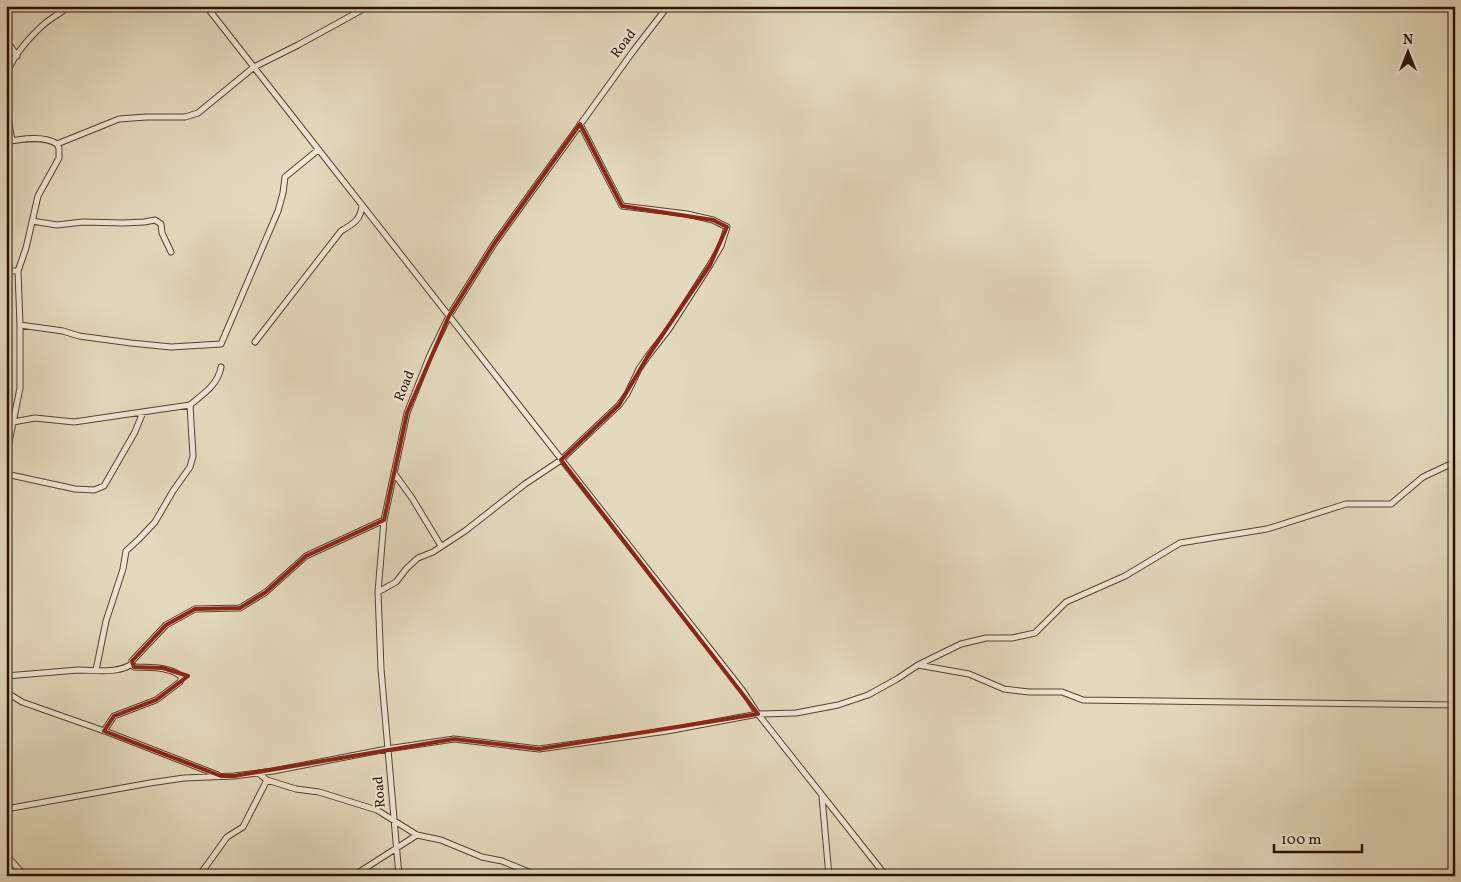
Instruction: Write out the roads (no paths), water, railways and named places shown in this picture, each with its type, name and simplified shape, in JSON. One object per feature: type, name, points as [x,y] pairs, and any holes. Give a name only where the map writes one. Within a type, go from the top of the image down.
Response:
[{"type":"street","points":[[6,76],[29,40],[43,25],[69,6]]},
{"type":"street","points":[[206,6],[886,876]]},
{"type":"street","points":[[6,105],[9,142],[38,140],[57,144],[120,119],[192,116],[254,67],[369,6]]},
{"type":"street","name":"Road","points":[[399,876],[387,749],[378,592],[384,520],[407,413],[430,355],[449,316],[494,244],[668,6]]},
{"type":"street","points":[[6,43],[17,56]]},
{"type":"street","points":[[378,592],[396,582],[406,568],[418,558],[433,552],[464,532],[525,484],[561,460],[619,405],[627,394],[639,369],[669,328],[721,246],[727,227],[712,220],[687,214],[622,206],[580,124]]},
{"type":"street","points":[[6,457],[20,388],[18,271],[41,189],[59,158],[57,144]]},
{"type":"street","points":[[20,324],[63,331],[79,336],[171,347],[221,344],[278,211],[285,177],[318,150]]},
{"type":"street","points":[[255,342],[341,231],[353,224],[361,214],[362,205]]},
{"type":"street","points":[[32,221],[57,225],[83,222],[123,223],[154,220],[161,224],[162,233],[171,252]]},
{"type":"street","points":[[6,273],[18,271]]},
{"type":"street","points":[[13,422],[35,418],[74,422],[190,405],[213,386],[220,377],[221,367]]},
{"type":"street","points":[[96,670],[106,621],[123,569],[126,550],[155,522],[190,467],[193,456],[190,405]]},
{"type":"street","points":[[6,474],[75,489],[94,490],[104,486],[135,432],[143,412]]},
{"type":"street","points":[[6,809],[150,782],[257,773],[454,738],[539,749],[667,731],[758,714],[796,713],[838,705],[868,695],[918,665],[961,644],[986,638],[1012,638],[1035,633],[1066,602],[1125,576],[1180,543],[1267,529],[1346,504],[1391,504],[1423,477],[1455,462]]},
{"type":"street","points":[[394,473],[412,498],[441,546]]},
{"type":"street","points":[[6,676],[126,668],[132,664],[132,661],[166,625],[195,609],[240,608],[266,592],[306,556],[384,520]]},
{"type":"street","points":[[104,731],[114,716],[156,700],[180,682],[182,677],[163,668],[134,667],[132,664]]},
{"type":"street","points":[[918,665],[970,674],[1004,689],[1029,692],[1062,692],[1083,700],[1455,705]]},
{"type":"street","points":[[6,692],[22,702],[221,776]]},
{"type":"street","points":[[257,773],[268,780],[296,789],[344,798],[378,810],[417,835],[441,840],[482,857],[502,861],[544,876]]},
{"type":"street","points":[[199,876],[227,837],[243,826],[268,780]]},
{"type":"street","points":[[822,796],[829,876]]},
{"type":"street","points":[[353,876],[417,835]]},
{"type":"street","points":[[6,855],[25,876]]}]
